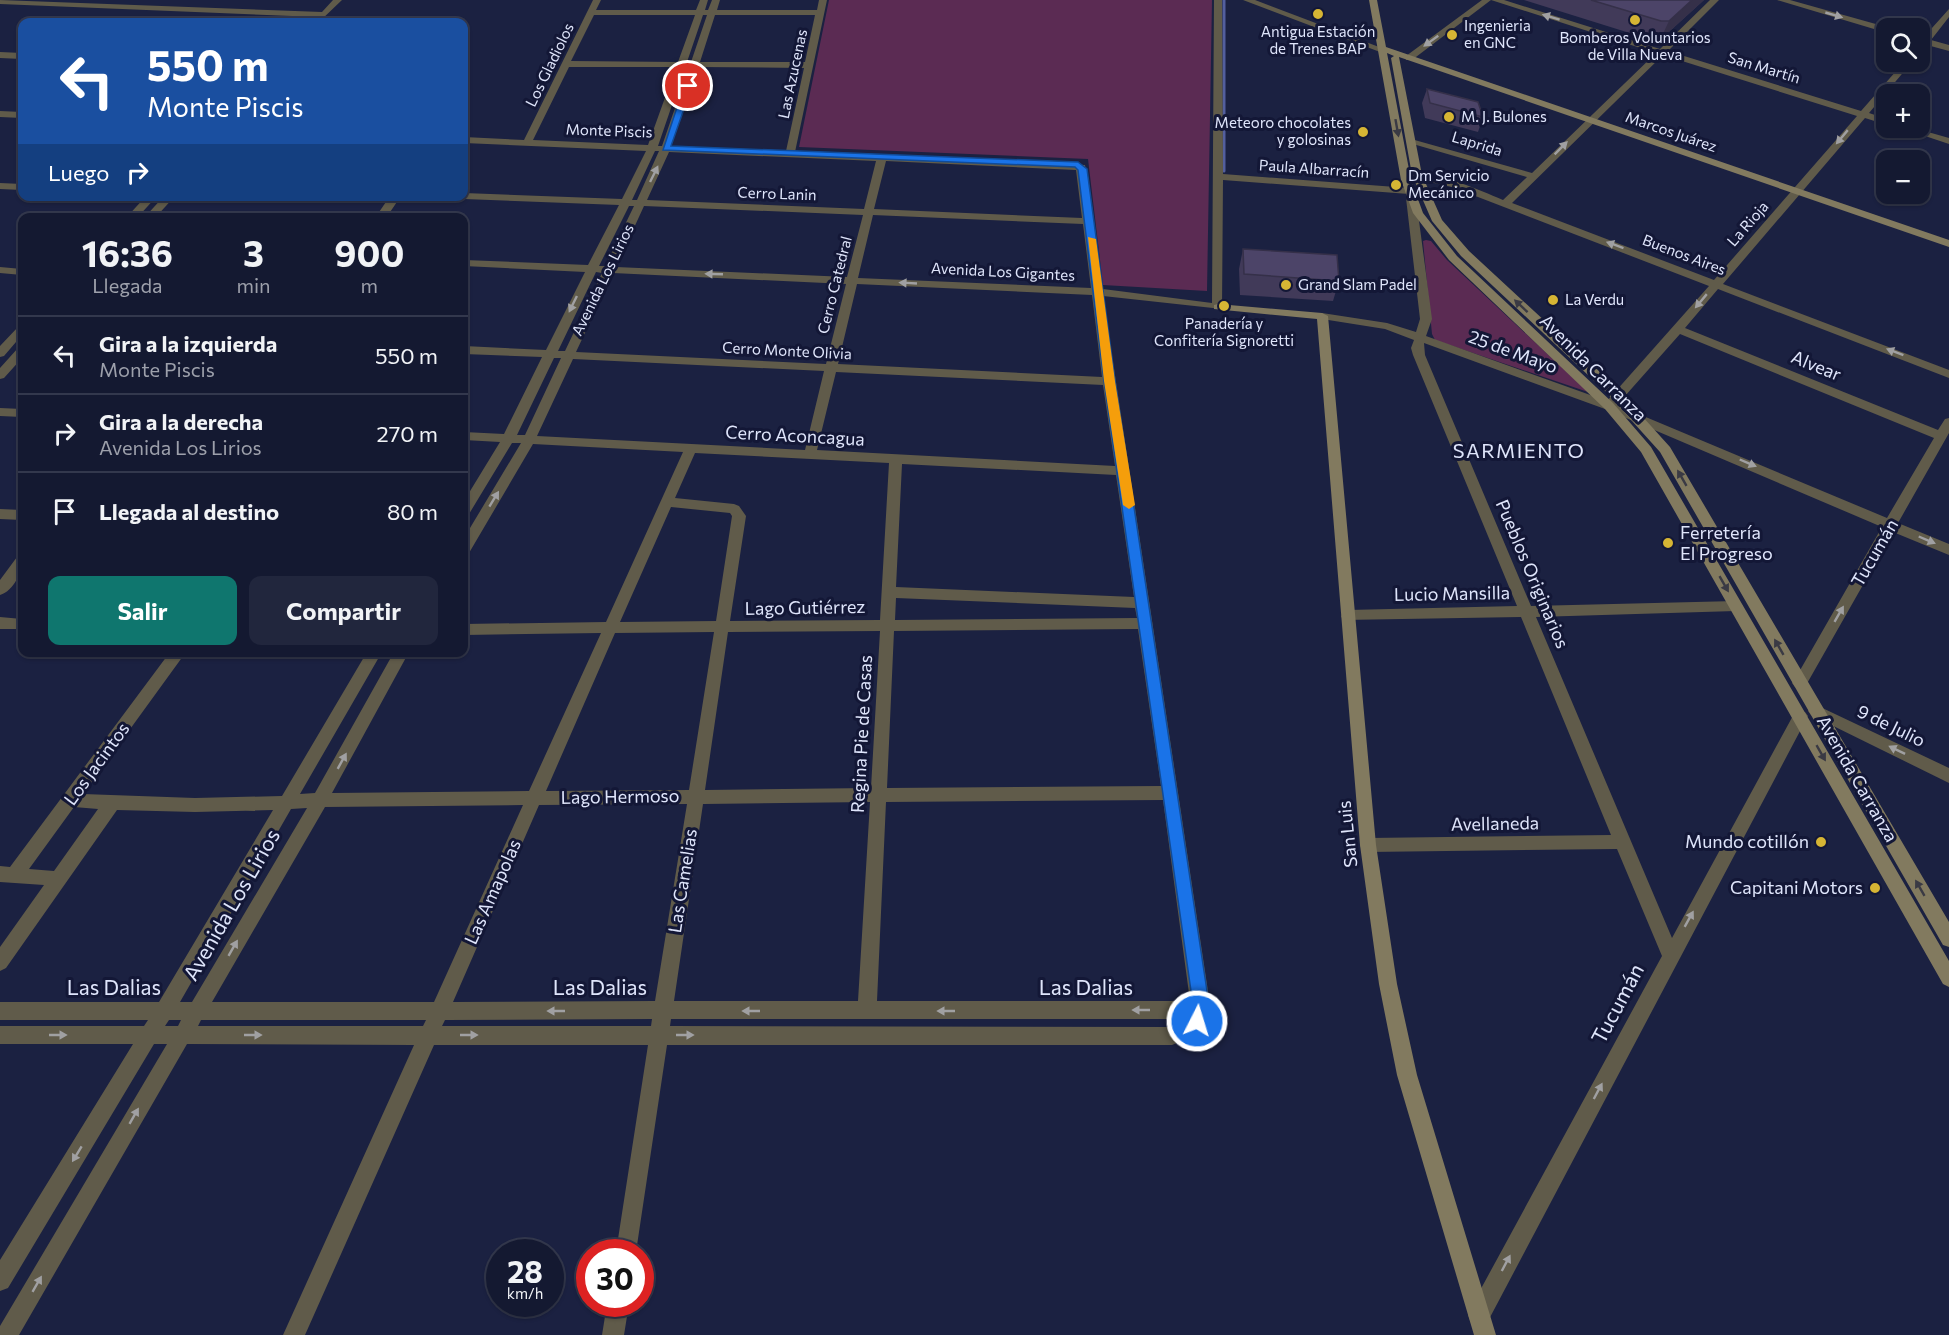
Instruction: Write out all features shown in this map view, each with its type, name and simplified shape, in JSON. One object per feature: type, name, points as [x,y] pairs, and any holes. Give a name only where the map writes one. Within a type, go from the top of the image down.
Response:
[{"type":"main road","name":"Avenida Carranza","points":[[1374,0],[1411,142],[1411,186],[1454,241],[1613,401],[1646,450],[1736,606],[1808,713],[1949,939]]},
{"type":"main road","name":"Avenida Carranza","points":[[1384,0],[1388,51],[1411,186],[1418,213],[1441,245],[1613,401],[1636,416],[1665,450],[1800,683],[1808,713],[1949,978]]},
{"type":"main road","name":"Marcos Juárez","points":[[1388,51],[1949,244]]},
{"type":"main road","name":"25 de Mayo","points":[[1218,307],[1322,316]]},
{"type":"main road","name":"San Luis","points":[[1322,316],[1368,845],[1388,984],[1407,1076],[1485,1335]]},
{"type":"street","points":[[321,18],[338,0]]},
{"type":"street","name":"Los Gladiolos","points":[[527,143],[597,0]]},
{"type":"street","name":"Avenida Los Lirios","points":[[468,504],[508,439],[652,148],[704,0]]},
{"type":"street","name":"Avenida Los Lirios","points":[[468,542],[529,440],[666,148],[716,0]]},
{"type":"street","name":"Las Azucenas","points":[[790,153],[823,0]]},
{"type":"street","points":[[1218,0],[1218,307]]},
{"type":"street","points":[[1247,0],[1388,51]]},
{"type":"street","points":[[1409,58],[1487,0]]},
{"type":"street","name":"San Martín","points":[[1495,0],[1876,119]]},
{"type":"street","points":[[1504,204],[1715,0]]},
{"type":"street","points":[[1782,0],[1876,27]]},
{"type":"street","points":[[0,2],[324,15]]},
{"type":"street","points":[[591,12],[820,13]]},
{"type":"street","points":[[1930,34],[1949,12]]},
{"type":"street","points":[[1930,44],[1949,48]]},
{"type":"street","points":[[0,55],[18,56]]},
{"type":"street","points":[[566,64],[808,65]]},
{"type":"street","name":"La Rioja","points":[[1613,401],[1678,329],[1899,72]]},
{"type":"street","points":[[0,114],[18,114]]},
{"type":"street","points":[[1930,135],[1949,141]]},
{"type":"street","name":"Monte Piscis","points":[[468,140],[1078,165],[1083,169],[1089,221]]},
{"type":"street","name":"Laprida","points":[[1411,142],[1533,176]]},
{"type":"street","name":"Cerro Catedral","points":[[810,454],[882,157]]},
{"type":"street","name":"Paula Albarracín","points":[[1218,177],[1411,186]]},
{"type":"street","name":"Buenos Aires","points":[[1411,186],[1432,178],[1717,283],[1949,374]]},
{"type":"street","points":[[0,186],[18,187]]},
{"type":"street","name":"Pueblos Originarios","points":[[1411,186],[1426,319],[1417,348],[1419,355],[1670,955]]},
{"type":"street","name":"Cerro Lanin","points":[[468,196],[1089,221]]},
{"type":"street","points":[[136,213],[147,201]]},
{"type":"street","points":[[154,213],[165,201]]},
{"type":"street","points":[[0,1035],[1172,1036],[1186,1032],[1197,1021],[1199,1010],[1147,623],[1109,381],[1089,221]]},
{"type":"street","name":"Avenida Los Gigantes","points":[[468,263],[588,274]]},
{"type":"street","points":[[0,270],[18,272]]},
{"type":"street","name":"Avenida Los Gigantes","points":[[468,273],[605,274],[850,285],[1099,297],[1218,307]]},
{"type":"street","name":"25 de Mayo","points":[[1322,316],[1368,321],[1613,401]]},
{"type":"street","name":"Alvear","points":[[1678,329],[1941,436]]},
{"type":"street","points":[[0,353],[18,333]]},
{"type":"street","name":"Cerro Monte Olivia","points":[[468,350],[1109,381]]},
{"type":"street","points":[[0,375],[18,355]]},
{"type":"street","points":[[0,412],[18,413]]},
{"type":"street","points":[[1636,416],[1949,550]]},
{"type":"street","name":"Tucumán","points":[[1800,683],[1949,422]]},
{"type":"street","name":"Cerro Aconcagua","points":[[468,436],[1124,471]]},
{"type":"street","name":"Las Amapolas","points":[[294,1335],[691,448]]},
{"type":"street","name":"Regina Pie de Casas","points":[[867,1011],[896,459]]},
{"type":"street","name":"Las Camelias","points":[[628,1239],[739,516],[734,509],[727,507],[665,502]]},
{"type":"street","points":[[0,514],[18,515]]},
{"type":"street","points":[[0,590],[18,566]]},
{"type":"street","points":[[889,592],[1144,603]]},
{"type":"street","name":"Lucio Mansilla","points":[[1348,616],[1736,606]]},
{"type":"street","points":[[0,623],[18,624]]},
{"type":"street","name":"Lago Gutiérrez","points":[[468,629],[1147,623]]},
{"type":"street","name":"Los Jacintos","points":[[7,874],[70,800],[175,657]]},
{"type":"street","name":"Avenida Los Lirios","points":[[0,1280],[164,1011],[372,657]]},
{"type":"street","name":"Avenida Los Lirios","points":[[7,1335],[320,800],[399,657]]},
{"type":"street","name":"Tucumán","points":[[1479,1315],[1670,955],[1808,713]]},
{"type":"street","name":"9 de Julio","points":[[1808,713],[1949,776]]},
{"type":"street","name":"Lago Hermoso","points":[[70,800],[112,803],[285,803],[320,800],[1171,793]]},
{"type":"street","name":"Los Jacintos","points":[[0,962],[112,803]]},
{"type":"street","name":"Avellaneda","points":[[1368,845],[1623,842]]},
{"type":"street","points":[[7,874],[58,879]]},
{"type":"street","name":"Las Dalias","points":[[0,1011],[1199,1010]]},
{"type":"street","points":[[613,1335],[616,1317]]},
{"type":"shaded area","points":[[829,0],[1212,0],[1207,291],[1103,285],[1088,159],[799,147]]},
{"type":"shaded area","points":[[1423,241],[1431,241],[1447,260],[1588,392],[1435,340],[1432,334]]},
{"type":"building","points":[[1591,0],[1692,0],[1669,21],[1661,21]]},
{"type":"building","points":[[1427,89],[1478,102],[1483,117],[1430,103]]},
{"type":"building","points":[[1243,249],[1337,255],[1339,281],[1244,274]]},
{"type":"waterway","points":[[1224,0],[1224,171]]},
{"type":"slow traffic","points":[[1091,239],[1109,381],[1129,505]]},
{"type":"place","name":"Antigua Estación de Trenes BAP","points":[[1318,14]]},
{"type":"place","name":"Bomberos Voluntarios de Villa Nueva","points":[[1635,20]]},
{"type":"place","name":"Ingenieria en GNC","points":[[1452,35]]},
{"type":"place","name":"M. J. Bulones","points":[[1449,117]]},
{"type":"place","name":"Meteoro chocolates y golosinas","points":[[1363,132]]},
{"type":"place","name":"Dm Servicio Mecánico","points":[[1396,185]]},
{"type":"place","name":"Grand Slam Padel","points":[[1286,285]]},
{"type":"place","name":"La Verdu","points":[[1553,300]]},
{"type":"place","name":"Panadería y Confitería Signoretti","points":[[1224,306]]},
{"type":"place","name":"Ferretería El Progreso","points":[[1668,543]]},
{"type":"place","name":"Mundo cotillón","points":[[1821,842]]},
{"type":"place","name":"Capitani Motors","points":[[1875,888]]},
{"type":"district","name":"SARMIENTO","points":[[1519,451]]},
{"type":"route","points":[[688,86],[666,148],[1078,165],[1083,169],[1109,381],[1150,645],[1199,991],[1197,1021]]}]
